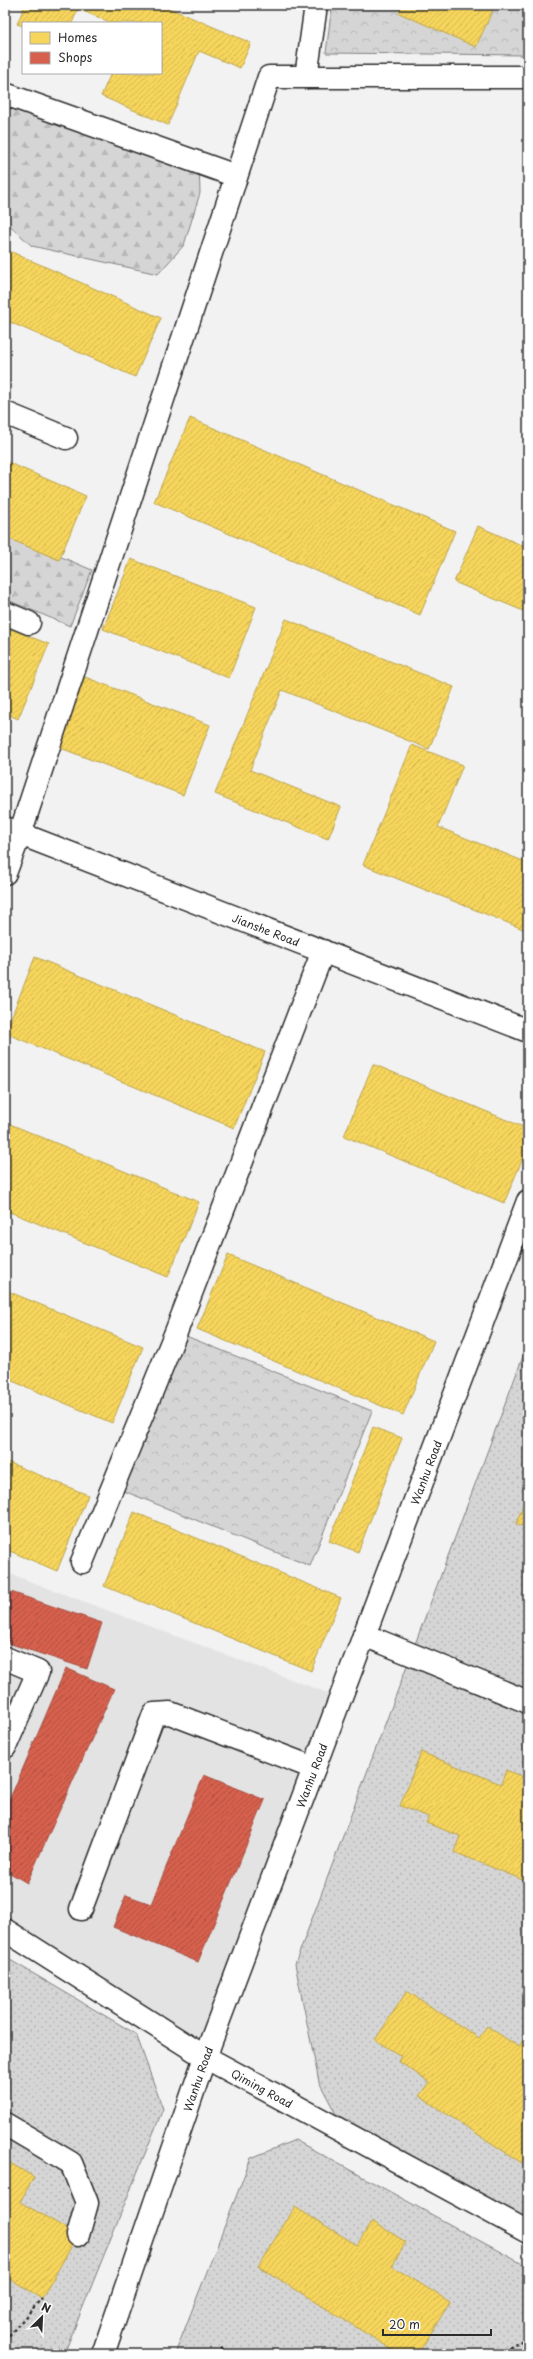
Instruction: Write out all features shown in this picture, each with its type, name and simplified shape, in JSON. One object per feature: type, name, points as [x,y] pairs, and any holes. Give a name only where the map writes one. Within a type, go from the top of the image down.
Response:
[{"type":"street","points":[[306,77],[316,5]]},
{"type":"street","points":[[5,873],[12,831],[269,77],[528,77]]},
{"type":"street","points":[[5,94],[236,176]]},
{"type":"street","points":[[5,413],[66,438]]},
{"type":"street","points":[[5,613],[29,623]]},
{"type":"street","name":"Jianshe Road","points":[[12,831],[528,1030]]},
{"type":"street","points":[[82,1562],[176,1332],[323,951]]},
{"type":"street","name":"Wanhu Road","points":[[103,2354],[205,2056],[528,1201]]},
{"type":"street","points":[[364,1635],[528,1702]]},
{"type":"street","points":[[5,1658],[38,1672],[5,1746]]},
{"type":"street","points":[[81,1909],[154,1714],[170,1713],[314,1768]]},
{"type":"street","name":"Qiming Road","points":[[5,1930],[205,2056],[528,2232]]},
{"type":"street","points":[[5,2124],[71,2163],[87,2203],[78,2235]]},
{"type":"path","points":[[5,2340],[42,2298]]},
{"type":"path","points":[[499,2354],[528,2337]]},
{"type":"path","points":[[220,2348],[230,2354]]},
{"type":"shaded area","points":[[5,1572],[341,1698],[205,2057],[5,1930]]},
{"type":"green space","points":[[332,5],[528,5],[528,55],[326,53]]},
{"type":"green space","points":[[5,99],[199,163],[200,193],[184,245],[158,274],[32,246],[5,221]]},
{"type":"green space","points":[[5,533],[92,570],[70,626],[5,599]]},
{"type":"green space","points":[[176,1332],[372,1411],[310,1566],[114,1487]]},
{"type":"green space","points":[[528,1343],[528,2233],[346,2133],[319,2082],[295,1964]]},
{"type":"green space","points":[[5,1957],[136,2034],[163,2109],[64,2354],[5,2354]]},
{"type":"green space","points":[[295,2140],[528,2267],[528,2354],[175,2354],[251,2158]]},
{"type":"building: Homes","points":[[25,5],[162,5],[251,43],[240,68],[199,51],[168,125],[101,96],[111,74],[162,74],[162,22],[110,22],[78,9],[72,22],[22,22],[22,26],[17,24]]},
{"type":"building: Homes","points":[[402,5],[495,5],[476,47],[399,13]]},
{"type":"building: Homes","points":[[5,249],[161,318],[135,377],[5,320]]},
{"type":"building: Homes","points":[[190,418],[455,531],[420,615],[154,502]]},
{"type":"building: Homes","points":[[5,461],[86,496],[59,560],[5,537]]},
{"type":"building: Homes","points":[[478,526],[528,548],[528,613],[454,582]]},
{"type":"building: Homes","points":[[131,559],[256,607],[229,678],[103,629]]},
{"type":"building: Homes","points":[[286,619],[454,687],[429,749],[282,690],[250,770],[341,807],[328,839],[215,794]]},
{"type":"building: Homes","points":[[5,627],[49,644],[18,719],[5,713]]},
{"type":"building: Homes","points":[[85,677],[210,725],[183,795],[58,747]]},
{"type":"building: Homes","points":[[412,745],[463,765],[438,827],[528,863],[528,931],[363,865]]},
{"type":"building: Homes","points":[[35,957],[265,1052],[234,1128],[5,1033]]},
{"type":"building: Homes","points":[[373,1064],[528,1129],[528,1146],[504,1203],[344,1136]]},
{"type":"building: Homes","points":[[5,1122],[199,1202],[168,1277],[5,1210]]},
{"type":"building: Homes","points":[[228,1255],[434,1341],[403,1415],[197,1329]]},
{"type":"building: Homes","points":[[5,1290],[143,1347],[112,1423],[5,1378]]},
{"type":"building: Homes","points":[[373,1427],[402,1438],[358,1552],[329,1541]]},
{"type":"building: Homes","points":[[5,1461],[88,1495],[57,1571],[5,1549]]},
{"type":"building: Homes","points":[[528,1492],[528,1528],[516,1524]]},
{"type":"building: Homes","points":[[134,1512],[341,1598],[311,1671],[104,1586]]},
{"type":"building: Homes","points":[[421,1752],[501,1784],[506,1770],[528,1779],[528,1882],[454,1852],[460,1836],[426,1823],[429,1817],[400,1806]]},
{"type":"building: Homes","points":[[407,1991],[479,2038],[487,2026],[519,2047],[528,2032],[528,2167],[419,2096],[429,2082],[398,2061],[401,2056],[375,2040]]},
{"type":"building: Homes","points":[[5,2160],[34,2177],[20,2202],[78,2235],[42,2298],[5,2276]]},
{"type":"building: Homes","points":[[295,2207],[357,2245],[372,2221],[406,2242],[392,2266],[450,2302],[418,2354],[399,2354],[258,2266]]},
{"type":"building: Shops","points":[[5,1590],[102,1623],[87,1669],[5,1642]]},
{"type":"building: Shops","points":[[66,1668],[114,1689],[27,1883],[5,1870],[5,1810]]},
{"type":"building: Shops","points":[[204,1775],[265,1800],[198,1962],[113,1927],[126,1895],[151,1904]]}]
